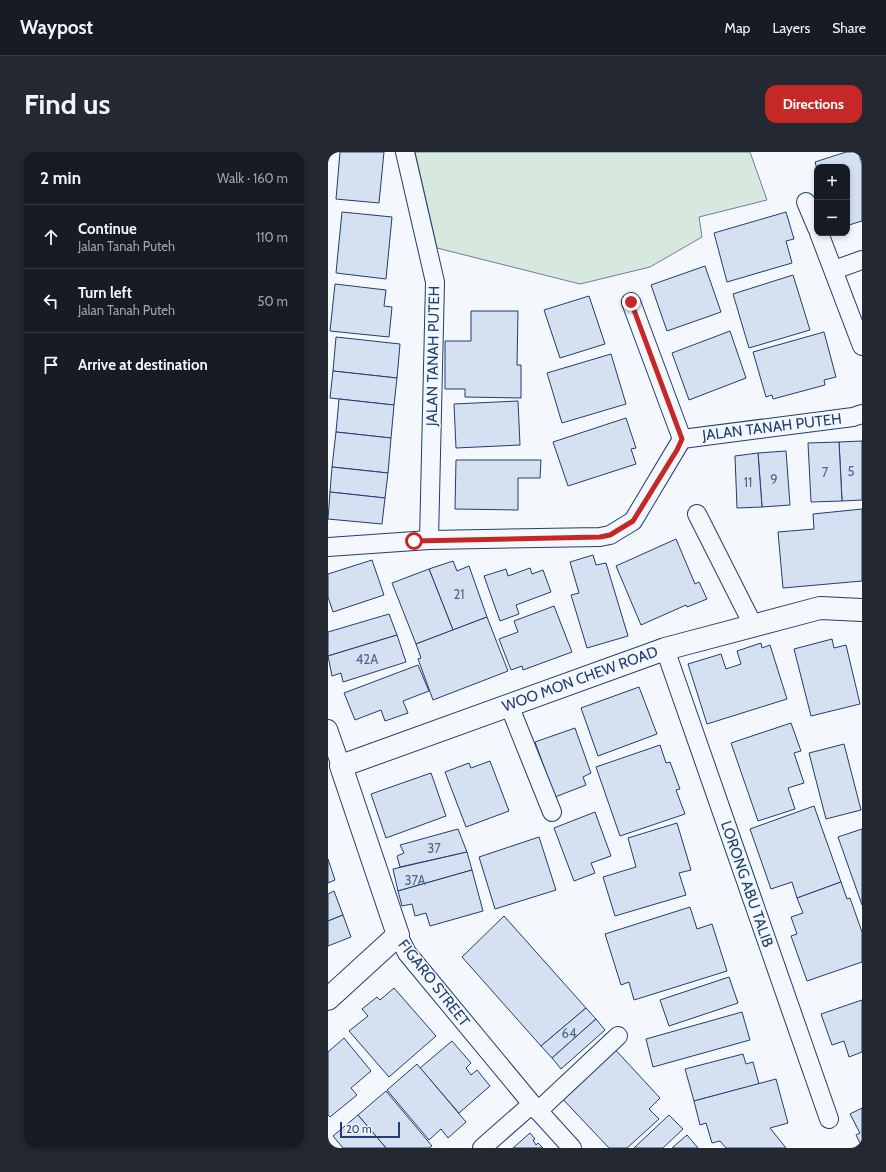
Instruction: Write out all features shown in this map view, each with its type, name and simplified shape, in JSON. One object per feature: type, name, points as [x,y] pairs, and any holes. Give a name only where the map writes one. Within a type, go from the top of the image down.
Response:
[{"type":"street","name":"JALAN TANAH PUTEH","points":[[405,152],[435,282],[429,540]]},
{"type":"street","points":[[806,202],[814,221]]},
{"type":"street","points":[[820,236],[862,346]]},
{"type":"street","points":[[834,270],[862,260]]},
{"type":"street","name":"JALAN TANAH PUTEH","points":[[328,546],[429,540],[600,537],[610,535],[633,521],[677,450],[682,439],[631,302]]},
{"type":"street","name":"JALAN TANAH PUTEH","points":[[682,439],[854,417],[862,414]]},
{"type":"street","points":[[697,514],[753,625]]},
{"type":"street","name":"WOO MON CHEW ROAD","points":[[340,766],[665,649],[820,608],[862,610]]},
{"type":"street","name":"LORONG ABU TALIB","points":[[665,649],[829,1119]]},
{"type":"street","points":[[509,705],[552,812]]},
{"type":"street","points":[[328,729],[340,766]]},
{"type":"street","name":"FIGARO STREET","points":[[340,766],[398,935],[407,953],[535,1107],[572,1148]]},
{"type":"street","points":[[328,999],[398,935]]},
{"type":"street","points":[[482,1148],[535,1107],[618,1036]]},
{"type":"shaded area","points":[[415,152],[750,152],[767,200],[699,217],[702,237],[650,267],[580,284],[437,248]]},
{"type":"building","points":[[340,152],[384,152],[379,203],[336,199]]},
{"type":"building","points":[[846,152],[858,152],[862,164],[862,221],[850,225],[850,164],[816,164],[815,162]]},
{"type":"building","points":[[342,212],[392,217],[386,279],[336,273]]},
{"type":"building","points":[[786,212],[794,239],[786,241],[792,263],[727,282],[714,233]]},
{"type":"building","points":[[705,266],[721,312],[667,331],[651,285]]},
{"type":"building","points":[[793,275],[810,330],[749,348],[733,294]]},
{"type":"building","points":[[335,284],[386,290],[384,306],[392,307],[389,337],[330,331]]},
{"type":"building","points":[[589,296],[605,344],[560,358],[544,310]]},
{"type":"building","points":[[471,311],[518,311],[517,365],[521,365],[521,398],[465,397],[465,389],[445,389],[445,341],[471,341]]},
{"type":"building","points":[[730,331],[746,378],[689,400],[672,353]]},
{"type":"building","points":[[824,332],[836,377],[824,380],[825,385],[773,399],[772,395],[766,397],[753,352]]},
{"type":"building","points":[[336,337],[400,344],[397,378],[333,371]]},
{"type":"building","points":[[611,354],[626,404],[562,423],[547,373]]},
{"type":"building","points":[[333,371],[397,378],[394,405],[330,398]]},
{"type":"building","points":[[339,399],[394,405],[391,438],[336,432]]},
{"type":"building","points":[[518,401],[520,445],[456,448],[454,404]]},
{"type":"building","points":[[626,418],[636,448],[631,449],[636,464],[568,486],[553,442]]},
{"type":"building","points":[[336,432],[391,438],[388,473],[332,467]]},
{"type":"building","points":[[862,441],[862,500],[842,501],[839,442]]},
{"type":"building","points":[[839,442],[842,501],[811,502],[808,443]]},
{"type":"building","points":[[786,451],[790,505],[762,507],[758,453]]},
{"type":"building","points":[[758,453],[762,507],[737,508],[735,456]]},
{"type":"building","points":[[456,460],[541,460],[540,478],[518,478],[518,510],[455,509]]},
{"type":"building","points":[[332,467],[388,473],[385,498],[330,492]]},
{"type":"building","points":[[330,492],[385,498],[382,524],[328,519]]},
{"type":"building","points":[[862,509],[862,581],[783,588],[778,532],[814,529],[813,514]]},
{"type":"building","points":[[676,539],[695,584],[699,582],[707,599],[687,607],[686,605],[641,625],[616,566]]},
{"type":"building","points":[[593,555],[596,565],[606,563],[628,636],[587,648],[571,595],[579,593],[570,562]]},
{"type":"building","points":[[372,560],[384,595],[333,612],[328,597],[328,574]]},
{"type":"building","points":[[453,561],[457,571],[469,566],[487,617],[453,630],[429,569]]},
{"type":"building","points":[[530,568],[532,574],[543,570],[551,592],[516,605],[519,614],[500,621],[484,576],[506,569],[508,576]]},
{"type":"building","points":[[429,569],[453,630],[416,644],[392,583]]},
{"type":"building","points":[[554,606],[572,652],[523,670],[522,666],[511,670],[499,639],[518,632],[514,621]]},
{"type":"building","points":[[389,614],[397,635],[328,656],[328,632]]},
{"type":"building","points":[[487,617],[508,671],[433,700],[418,659],[421,658],[416,644]]},
{"type":"building","points":[[397,635],[406,662],[343,682],[341,673],[332,676],[328,656]]},
{"type":"building","points":[[832,639],[834,648],[846,645],[860,704],[811,716],[794,649]]},
{"type":"building","points":[[761,643],[762,648],[770,645],[787,699],[707,724],[688,664],[721,654],[726,669],[741,664],[737,651]]},
{"type":"building","points":[[418,665],[429,691],[403,701],[408,713],[385,721],[381,710],[355,720],[344,693]]},
{"type":"building","points":[[639,687],[657,734],[598,756],[581,708]]},
{"type":"building","points":[[791,723],[801,751],[794,753],[804,783],[788,788],[795,809],[758,821],[731,743]]},
{"type":"building","points":[[575,728],[591,773],[583,777],[586,785],[555,797],[535,742]]},
{"type":"building","points":[[844,744],[861,810],[826,819],[809,753]]},
{"type":"building","points":[[660,745],[666,763],[670,762],[680,789],[676,790],[685,814],[620,836],[596,767]]},
{"type":"building","points":[[490,761],[509,811],[466,827],[445,772],[469,763],[471,768]]},
{"type":"building","points":[[431,773],[446,816],[386,838],[371,794]]},
{"type":"building","points":[[814,806],[841,882],[797,898],[792,882],[771,889],[750,829]]},
{"type":"building","points":[[595,812],[611,856],[591,863],[595,873],[574,881],[554,828]]},
{"type":"building","points":[[677,823],[691,870],[679,873],[686,895],[615,916],[603,877],[636,867],[628,838]]},
{"type":"building","points":[[458,829],[467,852],[400,867],[397,856],[404,853],[400,845]]},
{"type":"building","points":[[862,829],[862,905],[838,837]]},
{"type":"building","points":[[539,837],[556,890],[495,909],[479,857]]},
{"type":"building","points":[[467,852],[472,870],[398,891],[393,869]]},
{"type":"building","points":[[328,859],[335,880],[328,883]]},
{"type":"building","points":[[472,870],[483,911],[430,926],[426,913],[415,916],[412,904],[402,906],[398,891]]},
{"type":"building","points":[[841,882],[847,899],[850,898],[862,932],[862,962],[807,981],[791,936],[797,934],[791,917],[803,913],[797,898]]},
{"type":"building","points":[[334,891],[343,915],[328,921],[328,894]]},
{"type":"building","points":[[690,907],[697,929],[712,924],[727,971],[634,1000],[629,982],[621,985],[605,934]]},
{"type":"building","points":[[343,915],[351,937],[328,946],[328,921]]},
{"type":"building","points":[[504,916],[586,1008],[541,1046],[462,957]]},
{"type":"building","points":[[729,977],[738,1003],[669,1026],[660,1000]]},
{"type":"building","points":[[394,988],[436,1036],[389,1077],[349,1031],[368,1016],[362,1009],[377,997],[380,1000]]},
{"type":"building","points":[[862,1000],[862,1052],[849,1057],[844,1041],[832,1045],[821,1014]]},
{"type":"building","points":[[586,1008],[596,1019],[552,1058],[541,1046]]},
{"type":"building","points":[[742,1012],[750,1040],[653,1067],[646,1039]]},
{"type":"building","points":[[596,1019],[605,1030],[561,1069],[552,1058]]},
{"type":"building","points":[[344,1038],[371,1071],[351,1088],[357,1095],[330,1117],[328,1115],[328,1052]]},
{"type":"building","points":[[452,1041],[471,1063],[466,1068],[471,1075],[477,1070],[490,1086],[459,1113],[420,1068]]},
{"type":"building","points":[[611,1045],[660,1098],[649,1109],[659,1119],[627,1148],[609,1148],[558,1094]]},
{"type":"building","points":[[743,1054],[746,1064],[753,1062],[759,1084],[694,1101],[685,1069]]},
{"type":"building","points":[[417,1064],[466,1122],[448,1138],[441,1129],[429,1140],[387,1090]]},
{"type":"building","points":[[776,1079],[788,1123],[770,1128],[786,1148],[726,1148],[720,1141],[712,1143],[706,1123],[700,1125],[694,1101]]},
{"type":"building","points":[[386,1091],[432,1146],[429,1148],[386,1148],[358,1115]]},
{"type":"building","points":[[862,1108],[862,1147],[856,1135],[860,1133],[850,1114]]},
{"type":"building","points":[[358,1115],[386,1148],[343,1148],[333,1136]]},
{"type":"building","points":[[669,1115],[683,1129],[663,1148],[634,1148]]},
{"type":"building","points":[[530,1133],[535,1139],[533,1140],[536,1145],[538,1143],[543,1148],[513,1148]]},
{"type":"building","points":[[687,1135],[698,1148],[672,1148]]},
{"type":"route","points":[[414,541],[600,537],[610,535],[633,521],[677,450],[682,439],[631,302]]}]
